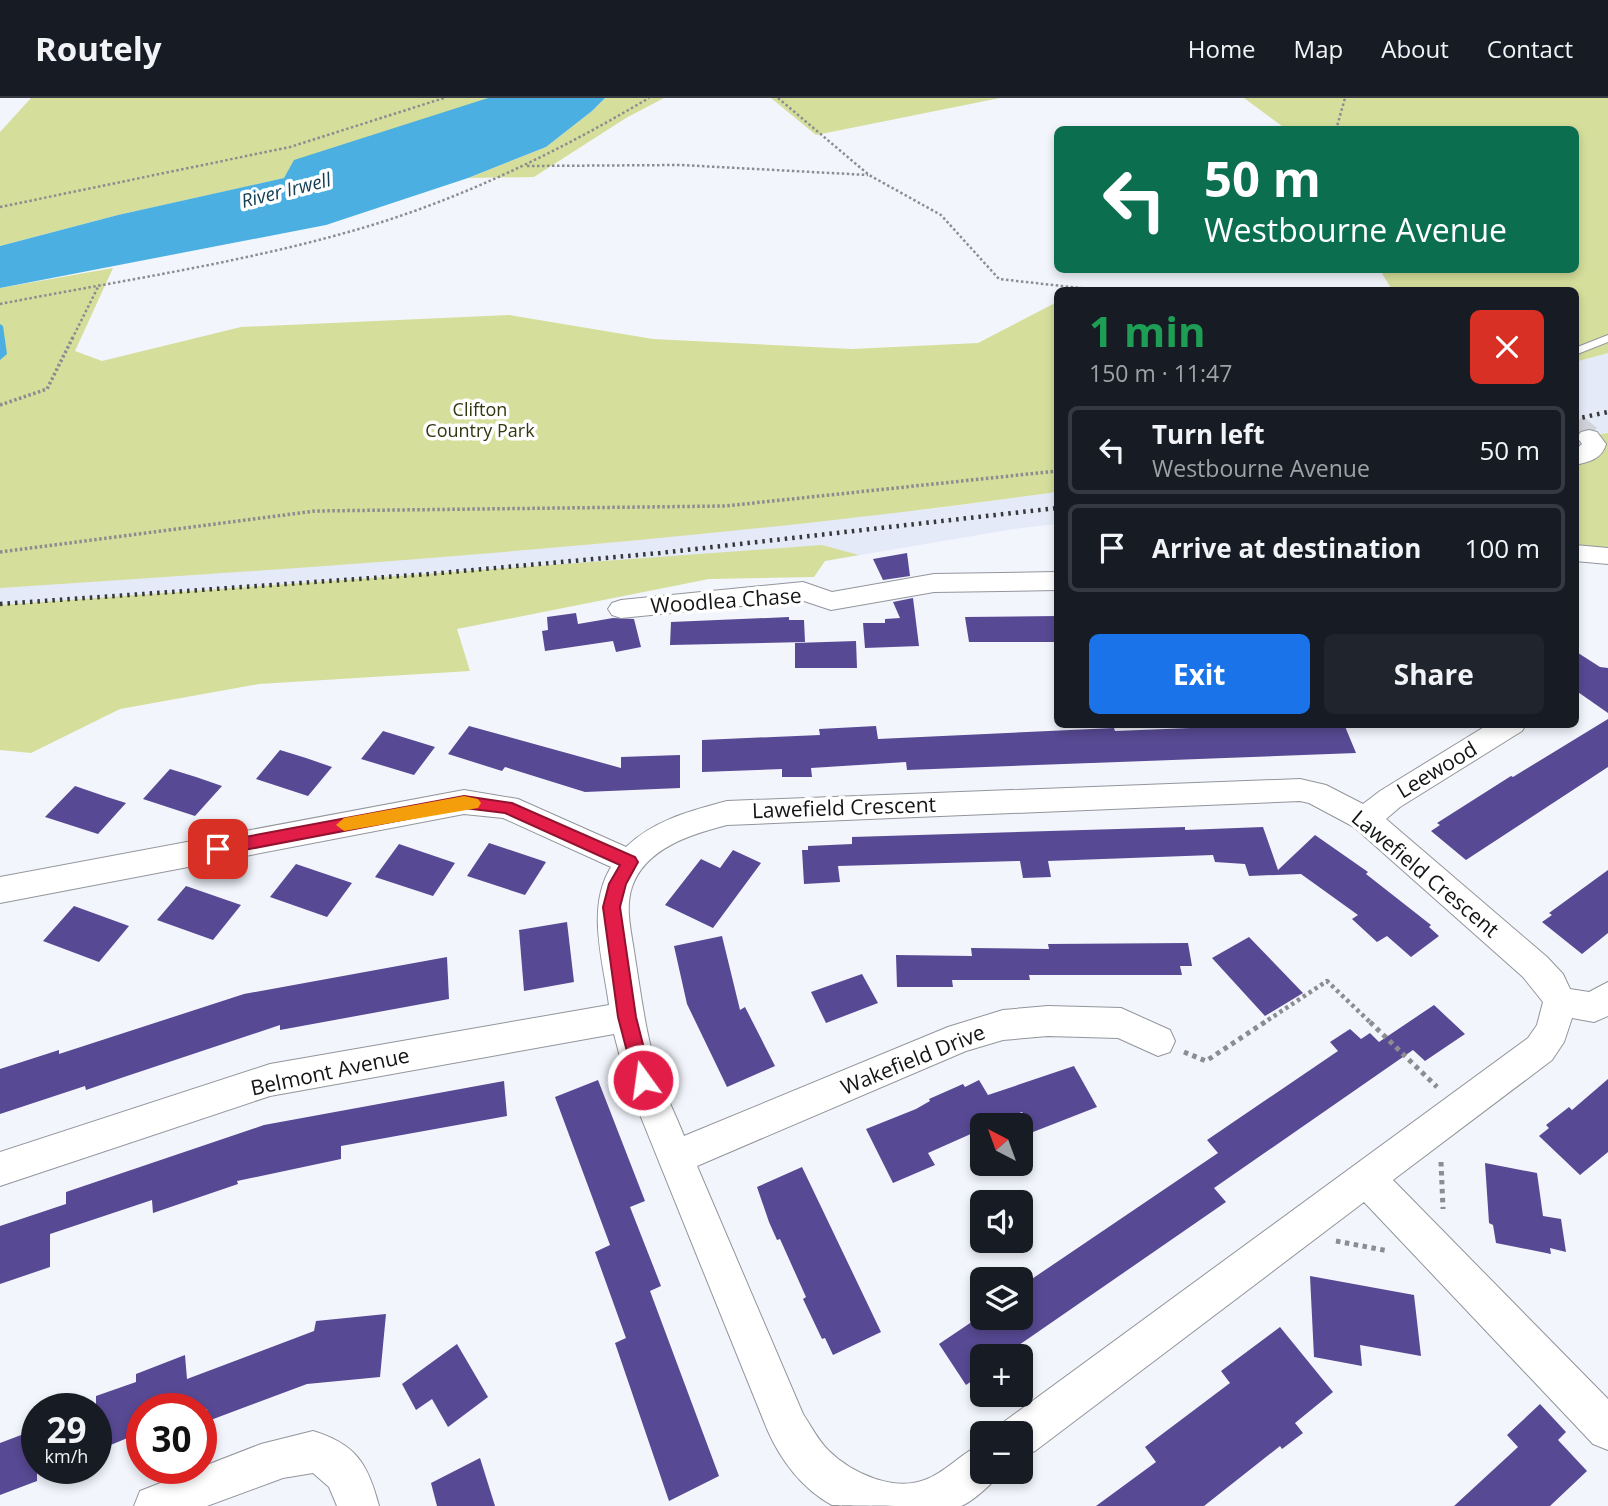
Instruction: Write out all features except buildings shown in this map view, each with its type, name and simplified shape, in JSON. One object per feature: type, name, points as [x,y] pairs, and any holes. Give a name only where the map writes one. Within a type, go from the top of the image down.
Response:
[{"type":"street","points":[[1579,456],[1592,451],[1594,443],[1589,437]]},
{"type":"street","points":[[1579,553],[1608,556]]},
{"type":"street","name":"Woodlea Chase","points":[[621,609],[803,591],[831,608],[934,583],[1054,582]]},
{"type":"street","name":"Leewood","points":[[1365,819],[1390,799],[1505,728]]},
{"type":"street","name":"Lawefield Crescent","points":[[970,1474],[934,1500],[892,1505],[848,1490],[813,1465],[788,1429],[643,1080],[627,1017],[612,907],[617,884],[630,862],[654,839],[691,823],[727,813],[1300,790],[1316,793],[1365,819],[1535,967],[1551,984],[1560,1002]]},
{"type":"street","points":[[0,890],[464,802],[507,807],[630,862]]},
{"type":"street","points":[[1033,1426],[1540,1049],[1552,1031],[1560,1002],[1594,1007],[1608,997]]},
{"type":"street","name":"Belmont Avenue","points":[[0,1169],[270,1080],[627,1017]]},
{"type":"street","name":"Wakefield Drive","points":[[677,1157],[960,1038],[1003,1025],[1048,1021],[1121,1023],[1158,1041]]},
{"type":"street","points":[[1366,1178],[1608,1429]]},
{"type":"street","points":[[155,1506],[286,1456],[311,1451],[330,1459],[343,1469],[352,1483],[358,1506]]},
{"type":"lane","points":[[1579,350],[1608,338]]},
{"type":"path","points":[[0,207],[290,147],[443,98]]},
{"type":"path","points":[[0,304],[330,237],[414,209],[526,166],[649,98]]},
{"type":"path","points":[[778,98],[869,175],[941,215],[999,279],[1071,287]]},
{"type":"path","points":[[1337,126],[1345,98]]},
{"type":"path","points":[[526,166],[681,165],[869,175]]},
{"type":"path","points":[[0,405],[47,389],[100,284]]},
{"type":"path","points":[[0,552],[315,511],[725,506],[1054,471]]},
{"type":"path","points":[[1158,1041],[1206,1061],[1328,981],[1459,1108]]},
{"type":"shaded area","points":[[1608,353],[1608,433],[1579,438],[1579,361]]},
{"type":"shaded area","points":[[1054,492],[1054,524],[825,561],[0,631],[0,558],[924,510]]},
{"type":"green space","points":[[31,98],[488,98],[423,121],[285,178],[118,215],[0,246],[0,132]]},
{"type":"green space","points":[[605,98],[664,98],[626,118],[534,177],[468,178],[546,147]]},
{"type":"green space","points":[[771,98],[1000,98],[816,135]]},
{"type":"green space","points":[[1244,98],[1608,98],[1608,353],[1579,361],[1579,287],[1390,287],[1382,273],[1579,273],[1579,126],[1282,126]]},
{"type":"green space","name":"Clifton Country Park","points":[[113,268],[75,351],[102,361],[241,327],[509,315],[653,339],[852,349],[978,343],[1054,304],[1054,492],[793,524],[529,550],[0,588],[0,288]]},
{"type":"green space","points":[[1608,433],[1608,552],[1579,549],[1579,438]]},
{"type":"green space","points":[[822,545],[859,555],[825,561],[814,577],[709,579],[457,629],[470,671],[259,684],[120,709],[31,753],[0,750],[0,605]]},
{"type":"water","name":"River Irwell","points":[[488,98],[605,98],[546,147],[468,178],[326,225],[0,288],[0,246],[118,215],[284,178],[294,160]]},
{"type":"waterway","points":[[0,326],[4,354],[0,358]]},
{"type":"tunnel","points":[[1579,428],[1589,437]]},
{"type":"railway","points":[[1579,418],[1608,412]]},
{"type":"railway","points":[[0,604],[429,574],[660,553],[1054,508]]},
{"type":"slow traffic","points":[[344,825],[464,802],[473,803]]},
{"type":"route","points":[[218,849],[464,802],[507,807],[630,862],[617,884],[612,907],[627,1017],[643,1080]]}]
